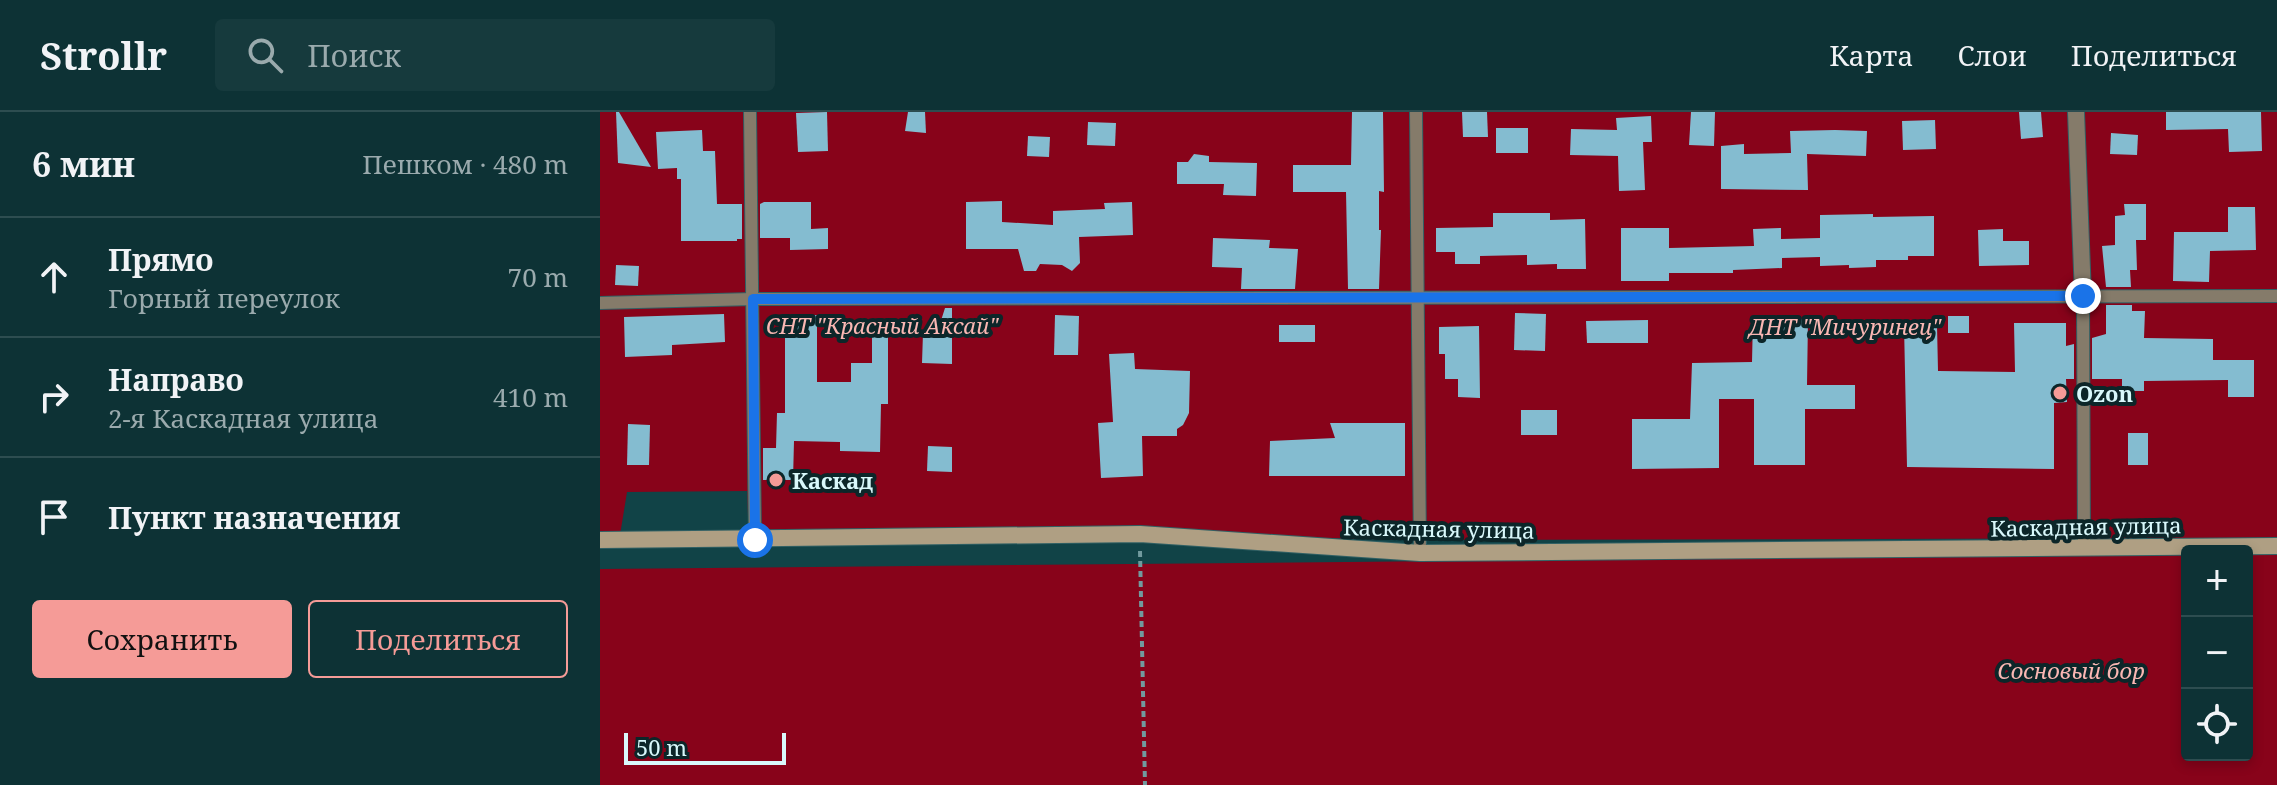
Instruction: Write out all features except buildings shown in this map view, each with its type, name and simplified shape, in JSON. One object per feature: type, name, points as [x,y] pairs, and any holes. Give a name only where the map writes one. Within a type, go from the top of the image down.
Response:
[{"type":"street","points":[[2076,112],[2083,296]]},
{"type":"street","name":"Каскадная улица","points":[[600,540],[1140,534],[1420,553],[2277,546]]},
{"type":"lane","points":[[750,112],[755,540]]},
{"type":"lane","points":[[1416,112],[1420,553]]},
{"type":"lane","points":[[2083,296],[2084,548]]},
{"type":"lane","points":[[600,303],[753,299],[2277,296]]},
{"type":"path","points":[[1140,534],[1145,785]]},
{"type":"green space","points":[[600,112],[2277,112],[2277,538],[1414,540],[1140,534],[749,543],[747,491],[627,492],[620,535],[600,535]]},
{"type":"green space","name":"Сосновый бор","points":[[2253,553],[2277,553],[2277,785],[600,785],[600,569],[2181,554],[2181,761],[2253,761]]},
{"type":"place","name":"Ozon","points":[[2060,393]]},
{"type":"place","name":"Каскад","points":[[776,480]]},
{"type":"route","points":[[755,540],[753,299],[2083,296]]},
{"type":"park label","name":"СНТ \"Красный Аксай\"","points":[[882,325]]},
{"type":"park label","name":"ДНТ \"Мичуринец\"","points":[[1845,326]]}]
